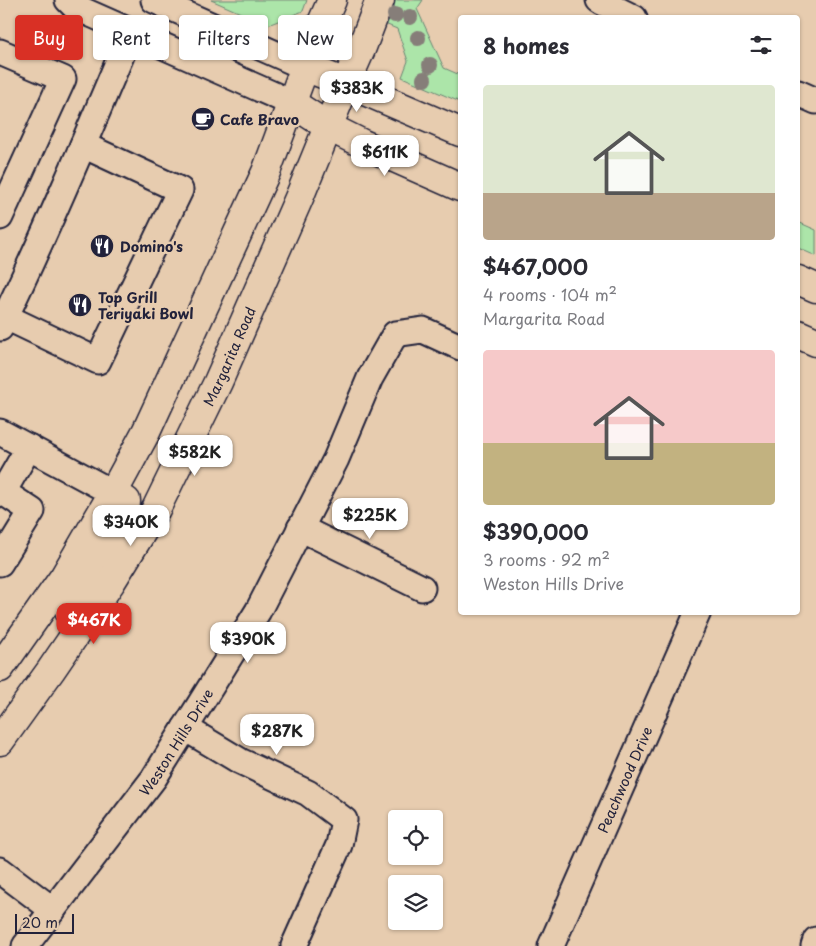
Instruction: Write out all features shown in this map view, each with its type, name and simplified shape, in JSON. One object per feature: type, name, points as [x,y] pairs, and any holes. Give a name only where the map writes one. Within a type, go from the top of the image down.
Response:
[{"type":"main road","points":[[0,668],[64,577],[146,432],[266,172],[317,34],[332,0]]},
{"type":"main road","name":"Margarita Road","points":[[0,741],[111,582],[156,509],[218,382],[299,198],[346,82],[362,48],[380,0]]},
{"type":"main road","points":[[305,67],[346,82],[458,131]]},
{"type":"main road","points":[[292,103],[328,127],[458,186]]},
{"type":"main road","points":[[800,281],[816,288]]},
{"type":"main road","points":[[800,335],[816,342]]},
{"type":"main road","points":[[73,637],[68,631],[68,617],[125,516],[126,501],[113,493]]},
{"type":"street","points":[[68,0],[75,7],[93,15]]},
{"type":"street","points":[[154,0],[305,67]]},
{"type":"street","points":[[599,0],[628,15]]},
{"type":"street","points":[[169,49],[292,103]]},
{"type":"street","points":[[0,52],[62,79],[0,217]]},
{"type":"street","points":[[83,145],[180,190],[98,361],[3,322],[40,244],[119,60]]},
{"type":"street","name":"Weston Hills Drive","points":[[25,946],[154,778],[258,611],[336,459],[370,378],[395,334],[422,330],[458,346]]},
{"type":"street","points":[[0,432],[113,493]]},
{"type":"street","points":[[0,563],[32,511],[3,492],[28,447]]},
{"type":"street","points":[[300,528],[422,588]]},
{"type":"street","name":"Peachwood Drive","points":[[552,946],[697,615]]},
{"type":"street","points":[[185,728],[240,761],[308,793],[344,820],[340,845],[294,946]]},
{"type":"street","points":[[0,870],[53,910]]},
{"type":"street","points":[[814,946],[816,940]]},
{"type":"green space","points":[[211,0],[307,0],[303,11],[293,15],[278,15],[278,21],[268,25],[268,15],[245,15]]},
{"type":"green space","points":[[395,0],[423,0],[417,9],[444,68],[458,74],[458,101],[402,77],[408,61],[397,29],[385,24]]},
{"type":"green space","points":[[800,223],[816,230],[816,256],[800,249]]},
{"type":"place","name":"Cafe Bravo","points":[[203,119]]},
{"type":"place","name":"Domino's","points":[[102,246]]},
{"type":"place","name":"Top Grill Teriyaki Bowl","points":[[80,305]]}]
